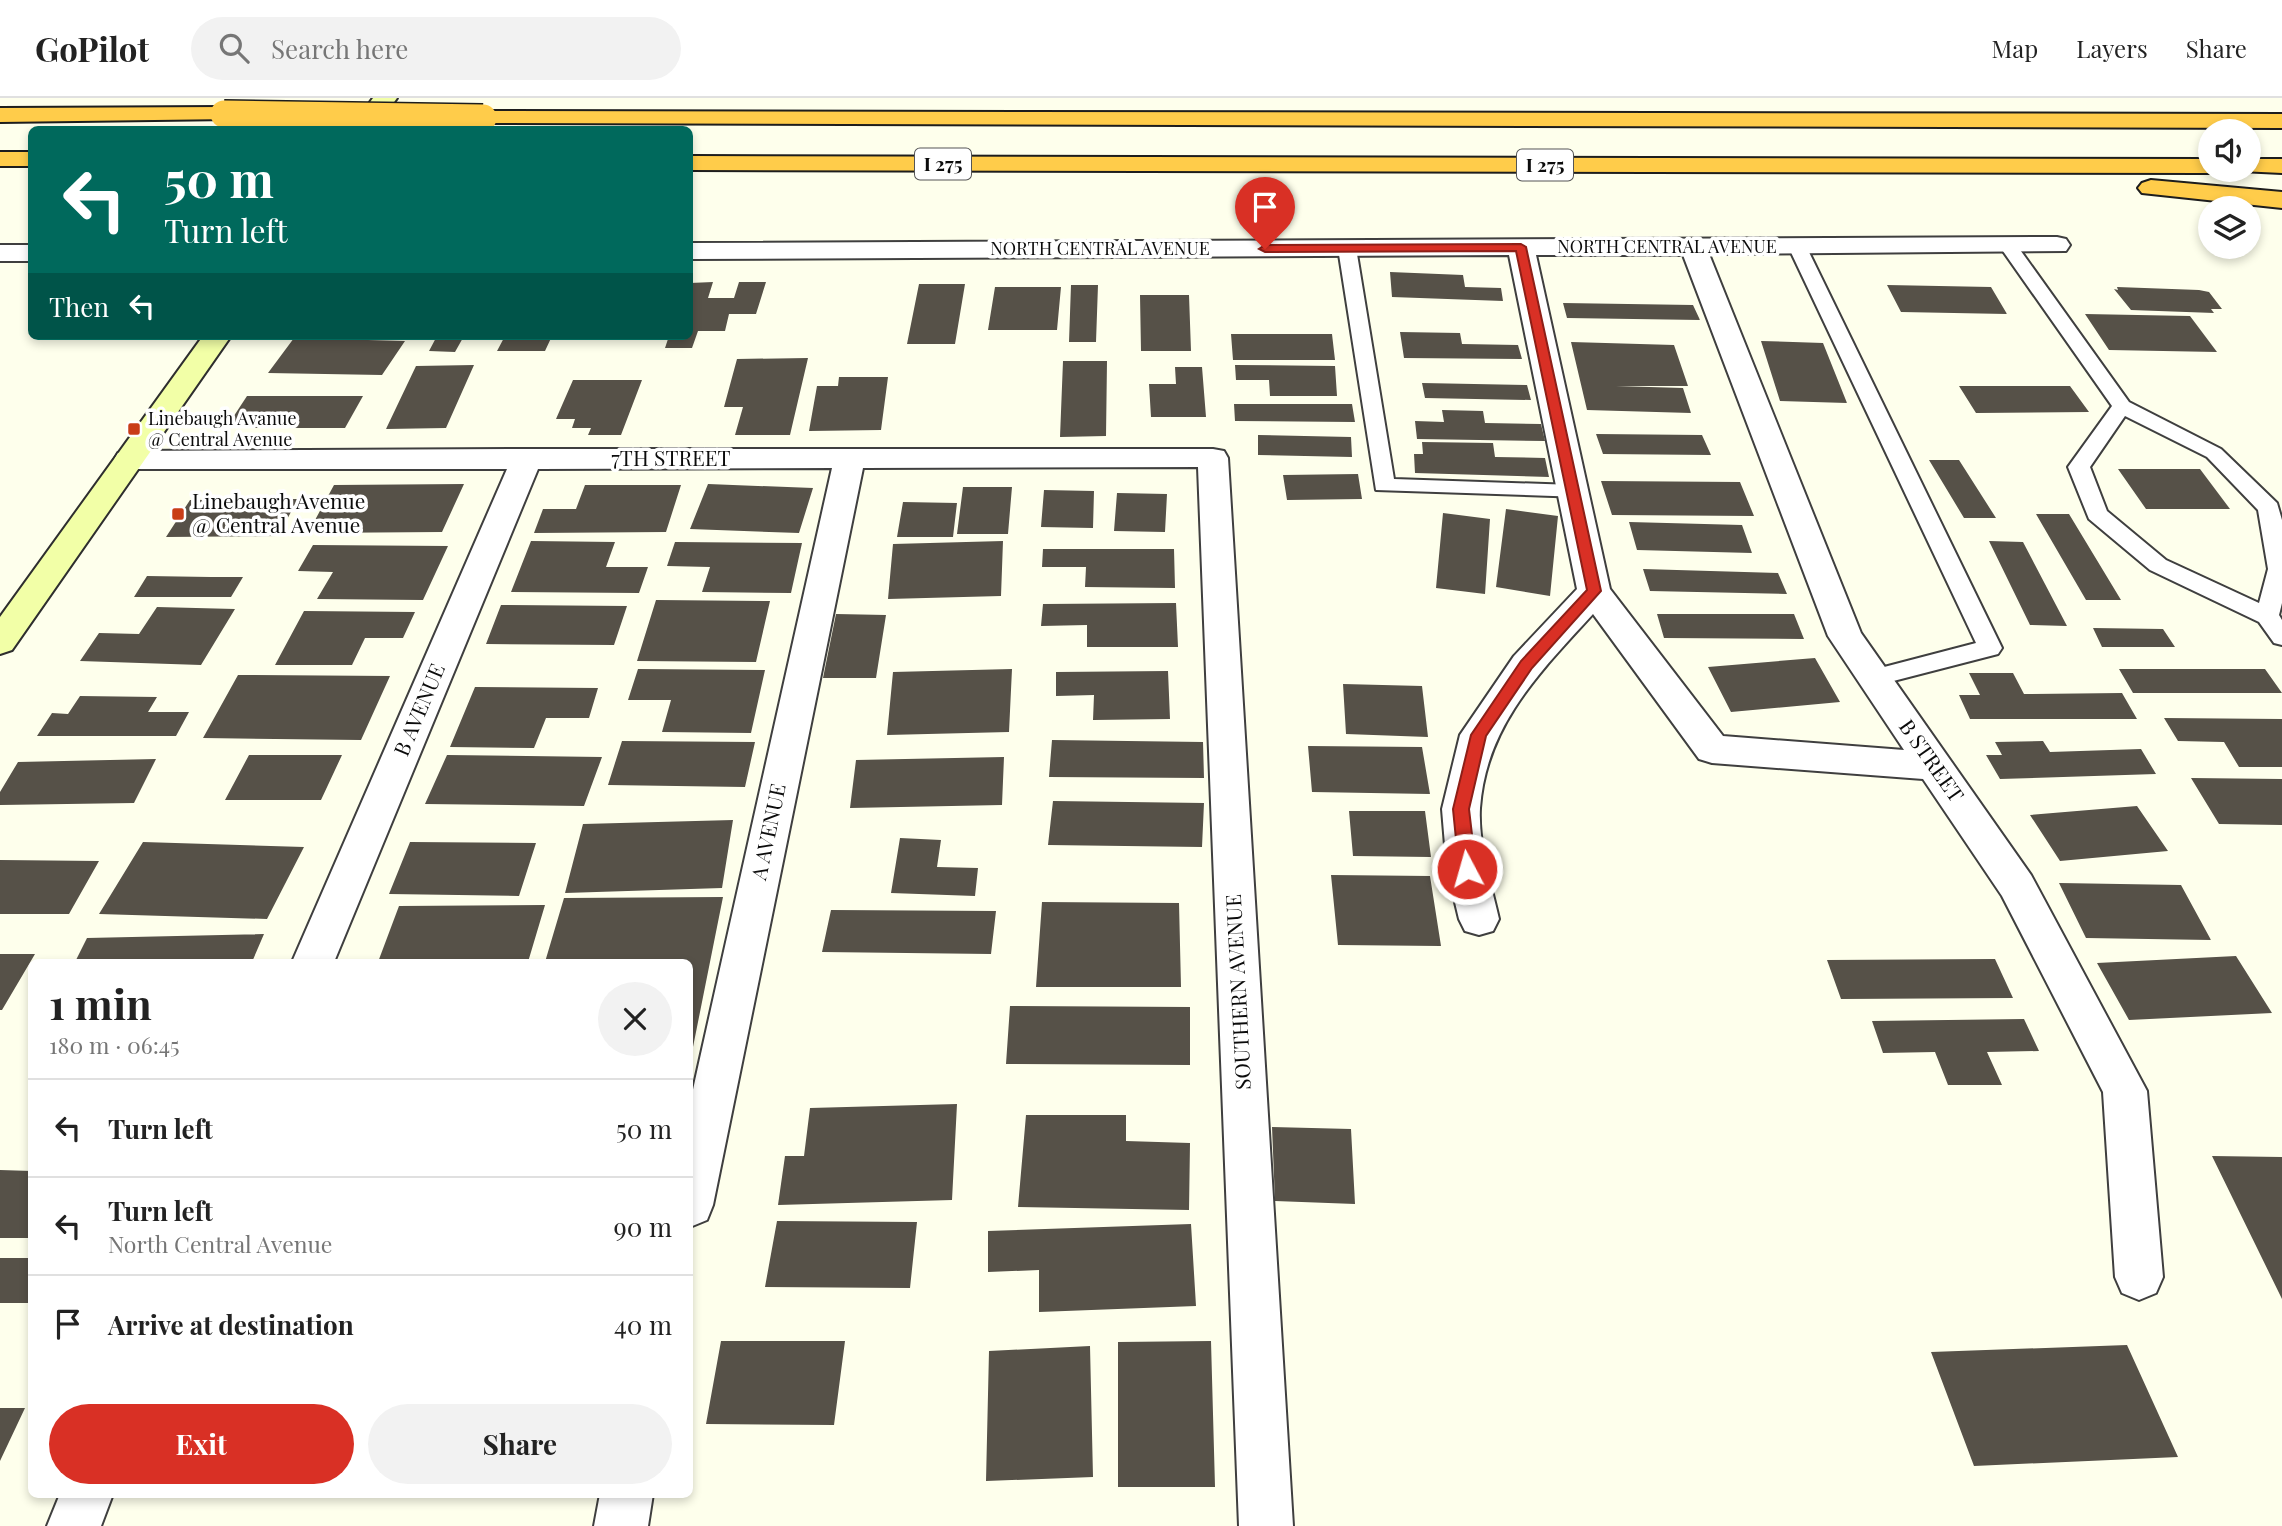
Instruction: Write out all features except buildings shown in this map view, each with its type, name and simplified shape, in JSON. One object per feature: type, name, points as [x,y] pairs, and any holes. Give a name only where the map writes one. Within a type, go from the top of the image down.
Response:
[{"type":"highway","points":[[1879,120],[2106,98]]},
{"type":"highway","name":"I 275","points":[[0,115],[2282,121]]},
{"type":"highway","points":[[0,159],[28,159]]},
{"type":"highway","name":"I 275","points":[[693,163],[2198,166]]},
{"type":"highway","points":[[1895,165],[2282,200]]},
{"type":"highway","points":[[2261,166],[2282,166]]},
{"type":"street","points":[[365,126],[385,98]]},
{"type":"street","name":"NORTH CENTRAL AVENUE","points":[[693,251],[2057,245]]},
{"type":"street","points":[[1521,247],[1594,591],[1713,749],[1934,766]]},
{"type":"street","name":"B STREET","points":[[1693,247],[1845,636],[2017,886],[2124,1091],[2139,1277]]},
{"type":"street","points":[[0,253],[28,253]]},
{"type":"street","points":[[0,642],[213,340]]},
{"type":"street","name":"B AVENUE","points":[[314,959],[527,458]]},
{"type":"street","name":"7TH STREET","points":[[129,460],[1213,458]]},
{"type":"street","name":"SOUTHERN AVENUE","points":[[1213,458],[1266,1526]]},
{"type":"street","name":"A AVENUE","points":[[693,1191],[849,460]]},
{"type":"street","points":[[1479,919],[1467,869],[1461,809],[1478,735],[1527,664],[1594,591]]},
{"type":"street","points":[[74,1526],[85,1498]]},
{"type":"street","points":[[621,1526],[626,1498]]},
{"type":"lane","points":[[2007,244],[2122,407],[2214,453],[2269,508],[2279,569],[2267,616]]},
{"type":"lane","points":[[1797,246],[1990,648],[1874,678]]},
{"type":"lane","points":[[1347,248],[1384,485],[1574,492]]},
{"type":"lane","points":[[2122,407],[2080,467],[2098,514],[2158,565],[2267,616],[2282,637]]},
{"type":"place","name":"Linebaugh Avanue @ Central Avenue","points":[[134,429]]},
{"type":"place","name":"Linebaugh Avenue @ Central Avenue","points":[[178,514]]},
{"type":"route","points":[[1265,249],[1521,247],[1571,472],[1594,591],[1527,664],[1478,735],[1461,809],[1467,869]]}]
